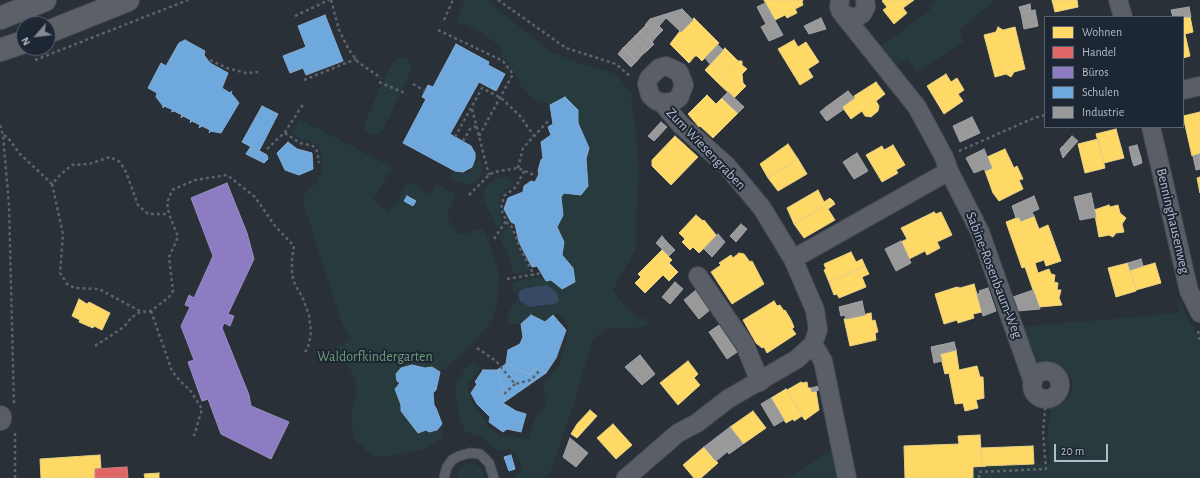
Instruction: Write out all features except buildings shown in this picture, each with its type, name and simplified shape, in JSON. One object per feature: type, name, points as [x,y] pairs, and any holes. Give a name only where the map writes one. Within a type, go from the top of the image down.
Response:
[{"type":"main road","points":[[0,18],[45,0]]},
{"type":"main road","points":[[56,29],[128,0]]},
{"type":"main road","points":[[0,50],[16,51]]},
{"type":"street","name":"Sabine-Rosenbaum-Weg","points":[[842,8],[852,18],[862,14],[866,7],[865,0]]},
{"type":"street","points":[[1118,0],[1123,16]]},
{"type":"street","name":"Sabine-Rosenbaum-Weg","points":[[842,8],[856,32],[917,107],[980,232],[1033,382],[1034,390],[1036,394],[1046,398]]},
{"type":"street","points":[[1184,90],[1200,86]]},
{"type":"street","name":"Zum Wiesengraben","points":[[655,97],[681,125],[732,172],[762,208],[793,259],[815,310],[818,330],[813,344]]},
{"type":"street","name":"Benninghausenweg","points":[[1151,128],[1189,291],[1200,313]]},
{"type":"street","points":[[793,259],[946,164]]},
{"type":"street","points":[[698,276],[745,345],[760,382]]},
{"type":"street","points":[[626,478],[678,433],[697,423],[728,399],[760,382],[797,359],[813,344],[823,361],[847,478]]},
{"type":"street","points":[[1033,382],[1035,377],[1041,372],[1049,371],[1056,375],[1060,382],[1059,390],[1054,396],[1046,398]]},
{"type":"lane","points":[[444,478],[447,467],[452,460],[470,453],[480,454],[489,464],[494,478]]},
{"type":"path","points":[[56,52],[188,0]]},
{"type":"path","points":[[295,16],[330,0],[339,30],[349,50],[356,59],[381,78]]},
{"type":"path","points":[[444,20],[453,0]]},
{"type":"path","points":[[498,0],[566,48],[616,64],[655,97]]},
{"type":"path","points":[[438,30],[503,61],[513,74],[479,136]]},
{"type":"path","points":[[304,80],[356,59]]},
{"type":"path","points":[[210,60],[227,68],[246,74],[258,72]]},
{"type":"path","points":[[379,82],[407,94]]},
{"type":"path","points":[[413,84],[425,91]]},
{"type":"path","points":[[455,137],[472,109],[482,88],[501,98],[520,116],[534,136]]},
{"type":"path","points":[[267,149],[284,133],[304,103]]},
{"type":"path","points":[[472,109],[489,175]]},
{"type":"path","points":[[946,164],[1034,118],[1044,115]]},
{"type":"path","points":[[518,168],[523,148],[549,120]]},
{"type":"path","points":[[0,125],[3,135],[9,205],[7,418],[16,478]]},
{"type":"path","points":[[463,141],[470,129],[476,126]]},
{"type":"path","points":[[284,133],[300,143],[313,146],[317,151],[319,163]]},
{"type":"path","points":[[3,135],[8,138],[20,154],[52,184],[63,234],[60,272],[67,284],[75,288],[99,289],[140,312]]},
{"type":"path","points":[[52,184],[72,165],[89,164],[110,157],[120,162],[126,172],[138,205],[148,214],[169,214]]},
{"type":"path","points":[[469,195],[489,175],[518,168],[536,176]]},
{"type":"path","points":[[524,171],[516,187],[508,192],[502,201],[501,209],[512,227],[520,248],[534,275]]},
{"type":"path","points":[[95,346],[124,327],[131,318],[140,312],[151,311],[169,297],[173,290],[169,257],[178,237],[169,214],[167,203],[172,190],[195,180],[227,175],[255,197],[274,226],[294,246],[292,274],[295,285],[309,315],[311,332],[309,344],[304,355]]},
{"type":"path","points":[[494,239],[507,221]]},
{"type":"path","points":[[507,279],[542,273]]},
{"type":"path","points":[[151,311],[172,371],[197,399],[202,409],[194,436]]},
{"type":"path","points":[[477,348],[496,361],[515,384]]},
{"type":"path","points":[[504,394],[515,384],[530,380],[540,370]]},
{"type":"path","points":[[979,478],[979,472],[1046,469],[1043,433],[1046,398]]},
{"type":"green space","points":[[466,0],[486,0],[550,51],[579,63],[616,74],[632,94],[631,105],[636,130],[638,172],[637,247],[613,290],[633,314],[650,322],[643,327],[605,329],[593,339],[574,403],[551,470],[546,478],[512,478],[520,474],[522,467],[516,453],[508,447],[502,452],[497,450],[480,436],[465,431],[460,420],[456,399],[456,385],[466,367],[475,363],[481,368],[469,381],[468,390],[474,406],[486,421],[486,426],[501,437],[509,435],[528,439],[535,419],[542,411],[546,401],[543,390],[547,379],[559,366],[569,327],[564,318],[557,313],[545,322],[531,315],[521,324],[510,324],[507,322],[510,310],[519,297],[520,301],[538,307],[554,304],[520,291],[518,294],[513,291],[513,282],[540,276],[546,281],[551,280],[562,289],[575,282],[573,268],[562,255],[564,242],[557,227],[563,215],[561,197],[564,193],[581,195],[588,186],[586,159],[589,148],[578,123],[578,110],[565,97],[550,105],[532,98],[521,86],[507,61],[500,56],[503,52],[497,44],[481,32],[456,22]]},
{"type":"green space","points":[[935,0],[995,0],[959,30],[964,42],[916,72],[908,59],[894,67],[876,50],[930,10]]},
{"type":"green space","points":[[403,57],[411,64],[411,71],[383,130],[378,134],[372,135],[367,133],[364,128],[365,122],[382,84],[392,64],[397,59]]},
{"type":"green space","name":"Waldorfkindergarten","points":[[299,119],[392,167],[373,200],[389,213],[400,197],[405,185],[409,182],[430,195],[437,183],[456,195],[447,216],[453,229],[458,234],[464,234],[482,228],[491,248],[499,275],[498,300],[493,317],[484,331],[465,351],[441,371],[432,367],[425,368],[412,364],[401,368],[396,374],[397,381],[400,383],[395,388],[401,405],[400,411],[417,433],[426,430],[433,432],[442,426],[443,437],[426,449],[384,457],[372,456],[356,440],[353,433],[351,415],[356,393],[356,381],[335,348],[351,339],[340,319],[302,198],[310,187],[315,185],[321,172],[323,161],[319,149],[313,142],[302,140],[291,133]]},
{"type":"green space","points":[[482,160],[483,173],[473,184],[459,183],[449,178],[453,172],[457,174],[469,172],[477,161]]},
{"type":"green space","points":[[500,178],[509,178],[514,185],[504,191],[500,197],[499,209],[503,219],[498,229],[483,199],[484,190],[488,184]]},
{"type":"green space","points":[[506,227],[510,227],[512,230],[514,239],[530,270],[526,272],[514,274],[513,272],[508,254],[500,239],[501,233]]},
{"type":"green space","points":[[1178,300],[1200,341],[1200,478],[973,478],[973,467],[1050,464],[1048,433],[1050,407],[1064,403],[1072,393],[1072,379],[1060,366],[1038,363],[1028,352],[1019,327],[1180,313]]},
{"type":"green space","points":[[834,448],[839,478],[788,478]]},
{"type":"green space","points":[[473,463],[482,468],[485,478],[457,478],[459,470],[466,465]]},
{"type":"water","points":[[547,285],[557,293],[559,301],[555,304],[530,307],[520,301],[518,294],[520,291],[527,288]]}]
